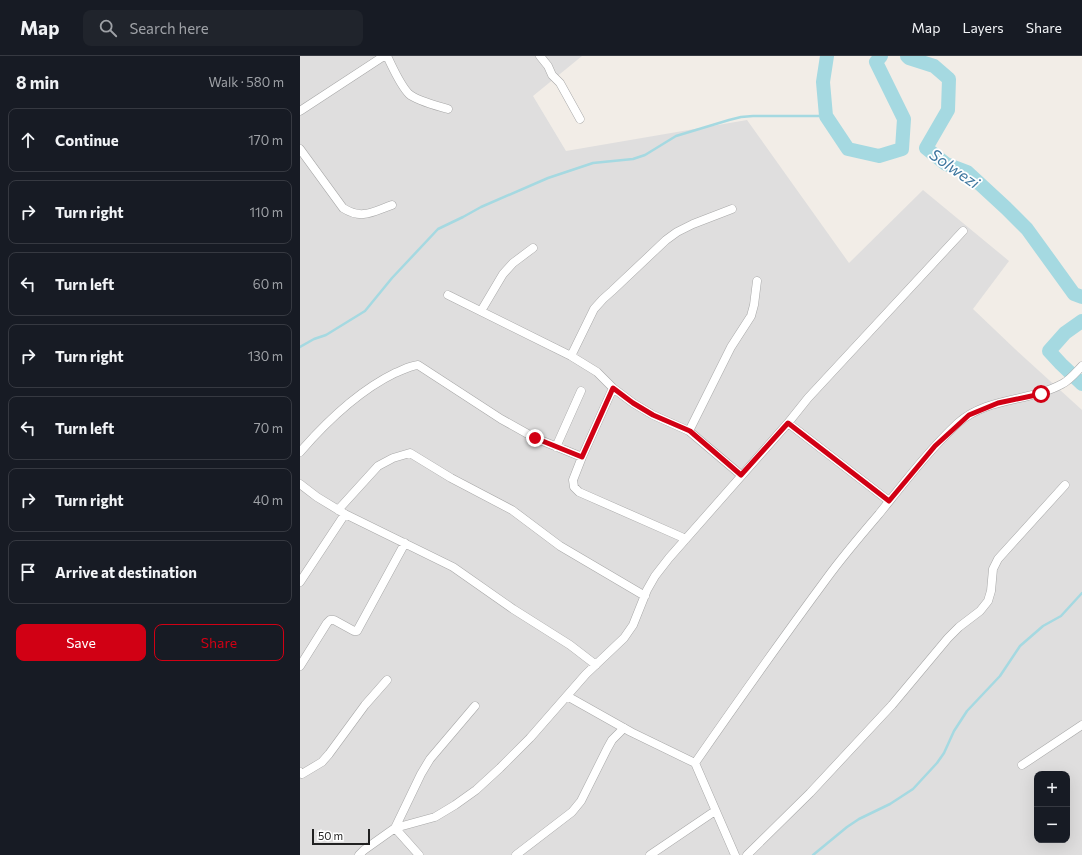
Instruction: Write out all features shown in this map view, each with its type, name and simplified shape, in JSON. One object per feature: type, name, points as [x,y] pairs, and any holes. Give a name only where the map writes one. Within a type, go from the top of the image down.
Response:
[{"type":"street","points":[[540,56],[548,66],[552,75],[560,83],[580,119]]},
{"type":"street","points":[[300,111],[382,57],[410,95],[448,109]]},
{"type":"street","points":[[300,149],[343,208],[350,213],[359,215],[367,214],[392,205]]},
{"type":"street","points":[[571,356],[594,309],[666,240],[677,232],[693,224],[732,209]]},
{"type":"street","points":[[359,855],[395,828],[435,816],[455,805],[476,790],[530,738],[596,664],[624,638],[633,625],[655,576],[686,538],[788,423],[808,398],[963,231]]},
{"type":"street","points":[[481,311],[503,274],[513,263],[533,248]]},
{"type":"street","points":[[690,431],[731,347],[751,316],[757,281]]},
{"type":"street","points":[[448,295],[571,356],[597,372],[613,388],[633,403],[653,415],[690,431],[741,475]]},
{"type":"street","points":[[300,452],[320,430],[366,390],[380,380],[411,366],[418,365],[501,419],[535,438],[582,457]]},
{"type":"street","points":[[694,763],[828,576],[935,446],[969,415],[998,403],[1041,394],[1064,384],[1081,367]]},
{"type":"street","points":[[613,388],[582,457],[573,480],[574,487],[579,492],[686,538]]},
{"type":"street","points":[[556,447],[581,391]]},
{"type":"street","points":[[788,423],[889,501]]},
{"type":"street","points":[[300,582],[342,512],[378,466],[393,458],[410,453],[452,478],[512,510],[560,546],[645,596]]},
{"type":"street","points":[[300,484],[317,498],[342,512],[453,567],[596,664]]},
{"type":"street","points":[[747,855],[810,793],[892,705],[948,638],[959,627],[980,611],[988,601],[991,591],[993,569],[998,559],[1065,485]]},
{"type":"street","points":[[300,666],[326,623],[330,620],[334,620],[354,631],[357,630],[405,543]]},
{"type":"street","points":[[301,775],[322,762],[365,705],[387,680]]},
{"type":"street","points":[[567,696],[624,728],[694,763],[735,855]]},
{"type":"street","points":[[395,828],[421,774],[430,759],[475,706]]},
{"type":"street","points":[[1022,765],[1082,725]]},
{"type":"street","points":[[516,855],[572,812],[581,801],[612,740],[624,728]]},
{"type":"street","points":[[650,855],[715,811]]},
{"type":"street","points":[[395,828],[419,855]]},
{"type":"shaded area","points":[[300,56],[582,56],[533,96],[566,151],[747,120],[849,263],[923,190],[1009,261],[973,309],[1082,410],[1082,855],[300,855]]},
{"type":"waterway","name":"Solwezi","points":[[827,56],[823,82],[826,116],[848,149],[879,156],[902,149],[904,119],[876,62],[881,56]]},
{"type":"waterway","name":"Solwezi","points":[[907,56],[934,66],[949,79],[948,110],[926,148],[946,164],[967,172],[1006,208],[1027,229],[1074,294],[1082,297]]},
{"type":"waterway","points":[[300,347],[314,339],[326,335],[365,311],[392,278],[438,229],[481,207],[548,178],[593,163],[633,159],[645,155],[676,136],[729,120],[753,116],[826,116]]},
{"type":"waterway","name":"Solwezi","points":[[1082,321],[1065,333],[1049,351],[1082,384]]},
{"type":"waterway","points":[[813,855],[859,819],[890,804],[913,789],[937,763],[944,753],[954,731],[967,711],[1000,676],[1020,646],[1043,626],[1061,616],[1082,593]]},
{"type":"route","points":[[535,438],[582,457],[613,388],[633,403],[653,415],[690,431],[741,475],[788,423],[889,501],[935,446],[958,423],[969,415],[980,409],[998,403],[1041,394]]}]
